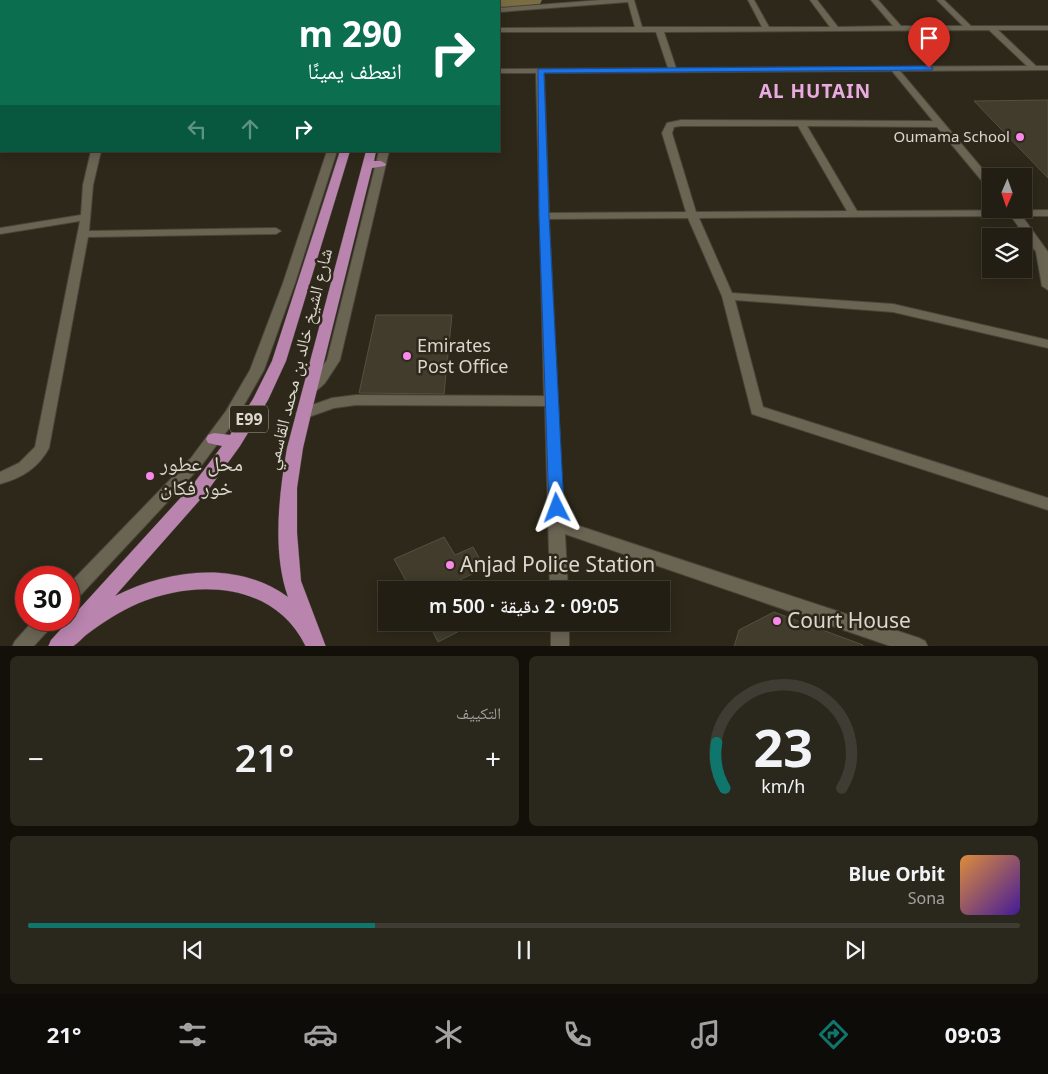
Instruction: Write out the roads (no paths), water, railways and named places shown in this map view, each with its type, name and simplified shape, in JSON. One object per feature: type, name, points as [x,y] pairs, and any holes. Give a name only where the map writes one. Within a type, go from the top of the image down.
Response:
[{"type":"highway","name":"شارع الشيخ خالد بن محمد القاسمي","points":[[62,642],[200,488],[234,442],[260,400],[279,361],[296,282],[345,152]]},
{"type":"highway","name":"شارع الشيخ خالد بن محمد القاسمي","points":[[314,641],[292,581],[288,533],[289,488],[295,448],[303,414],[373,160]]},
{"type":"highway","points":[[214,439],[234,442]]},
{"type":"highway","points":[[62,642],[105,610],[146,591],[187,581],[226,581],[261,590],[290,608],[314,641]]},
{"type":"street","points":[[500,10],[630,0],[639,29]]},
{"type":"street","points":[[751,0],[767,29]]},
{"type":"street","points":[[813,0],[836,29]]},
{"type":"street","points":[[874,0],[899,28]]},
{"type":"street","points":[[940,0],[969,28]]},
{"type":"street","points":[[991,28],[1034,68]]},
{"type":"street","points":[[500,30],[1048,28]]},
{"type":"street","points":[[659,29],[673,70]]},
{"type":"street","points":[[500,71],[1048,68]]},
{"type":"street","points":[[894,69],[982,174]]},
{"type":"street","points":[[540,70],[559,581]]},
{"type":"street","points":[[939,124],[681,123],[670,125],[666,133],[692,215],[728,296],[757,410],[1048,504]]},
{"type":"street","points":[[801,123],[854,214]]},
{"type":"street","points":[[0,478],[26,466],[37,458],[42,448],[83,234],[88,185],[96,152]]},
{"type":"street","points":[[80,584],[196,462],[231,415],[257,370],[296,282],[332,152]]},
{"type":"street","points":[[373,160],[383,152]]},
{"type":"street","points":[[544,216],[982,212]]},
{"type":"street","points":[[1032,212],[1048,213]]},
{"type":"street","points":[[0,231],[86,217]]},
{"type":"street","points":[[1018,218],[1042,252],[1047,267],[1048,286]]},
{"type":"street","points":[[83,234],[276,231]]},
{"type":"street","points":[[728,296],[893,308],[1048,344]]},
{"type":"street","points":[[303,414],[332,403],[356,400],[552,401]]},
{"type":"street","points":[[557,525],[920,646]]},
{"type":"street","points":[[20,646],[35,631]]},
{"type":"street","points":[[560,631],[560,646]]},
{"type":"waterway","points":[[500,3],[533,0]]},
{"type":"place","name":"Oumama School","points":[[1020,137]]},
{"type":"place","name":"Emirates Post Office","points":[[407,356]]},
{"type":"place","name":"محل عطور خور فكان","points":[[150,476]]},
{"type":"place","name":"Anjad Police Station","points":[[450,565]]},
{"type":"place","name":"Court House","points":[[777,621]]},
{"type":"district","name":"AL HUTAIN","points":[[815,91]]}]
